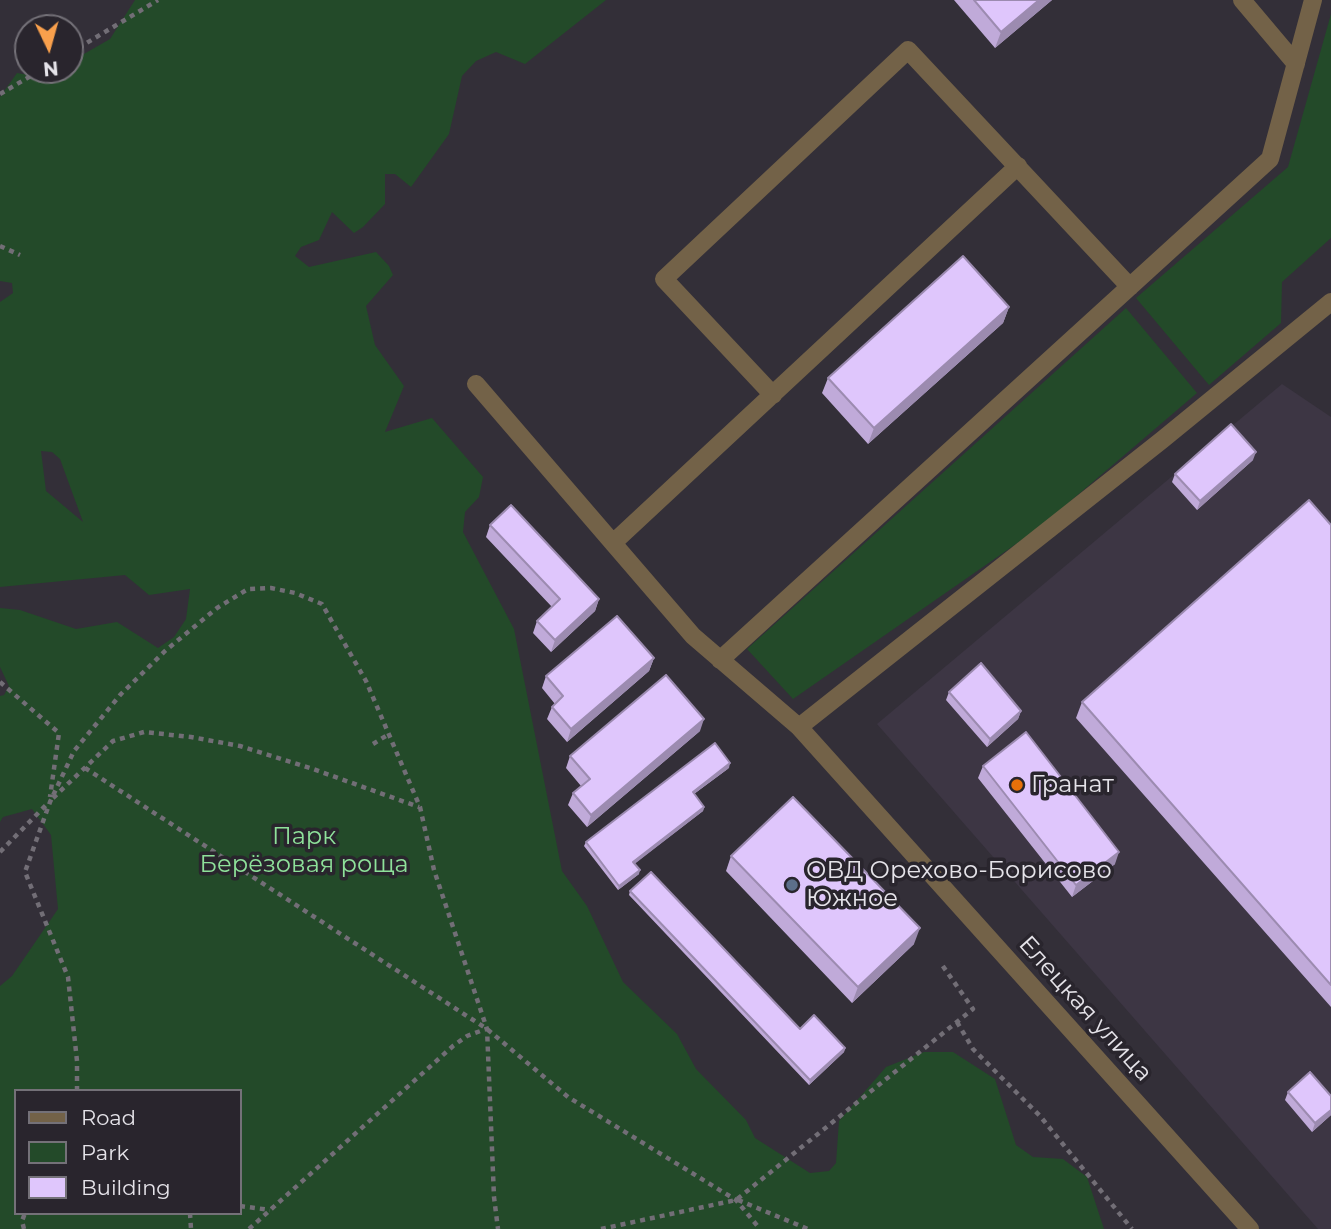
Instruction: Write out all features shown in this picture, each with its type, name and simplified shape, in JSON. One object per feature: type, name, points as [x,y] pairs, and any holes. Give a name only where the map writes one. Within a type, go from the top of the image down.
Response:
[{"type":"street","points":[[1242,0],[1296,64]]},
{"type":"street","points":[[720,660],[1270,159],[1313,0]]},
{"type":"street","points":[[773,395],[664,279],[908,50],[1130,286]]},
{"type":"street","points":[[613,544],[1018,166]]},
{"type":"street","points":[[799,727],[1162,440],[1331,302]]},
{"type":"street","name":"Елецкая улица","points":[[476,384],[693,636],[799,727],[1250,1229]]},
{"type":"path","points":[[84,44],[158,0]]},
{"type":"path","points":[[0,94],[17,84]]},
{"type":"path","points":[[0,246],[20,255]]},
{"type":"path","points":[[77,1089],[77,1061],[68,977],[25,872],[50,802],[74,751],[121,694],[165,651],[217,608],[248,589],[271,588],[295,593],[321,604],[366,681],[419,807],[434,870],[487,1029],[494,1197],[498,1229]]},
{"type":"path","points":[[0,682],[59,733],[50,802]]},
{"type":"path","points":[[0,852],[113,741],[144,732],[240,746],[419,807]]},
{"type":"path","points":[[373,744],[389,734]]},
{"type":"path","points":[[85,768],[487,1029],[568,1097],[736,1200],[808,1229]]},
{"type":"path","points":[[0,844],[8,844]]},
{"type":"path","points":[[601,1229],[736,1200],[973,1009],[940,962]]},
{"type":"path","points":[[956,1022],[973,1049],[1040,1116],[1132,1229]]},
{"type":"path","points":[[249,1229],[453,1046],[467,1036],[487,1029]]},
{"type":"path","points":[[736,1200],[760,1229]]},
{"type":"path","points":[[242,1206],[271,1210]]},
{"type":"shaded area","points":[[1282,384],[1331,417],[1331,1229],[1318,1229],[877,724]]},
{"type":"green space","name":"Парк Берёзовая роща","points":[[135,0],[606,0],[525,64],[496,52],[476,61],[462,76],[449,134],[411,187],[395,174],[385,174],[385,204],[363,227],[354,233],[332,212],[319,240],[301,247],[295,256],[309,267],[376,252],[389,266],[393,275],[366,306],[375,345],[404,386],[385,432],[432,418],[483,477],[479,497],[465,512],[463,532],[514,629],[562,871],[587,906],[623,982],[677,1034],[696,1069],[746,1120],[755,1138],[810,1173],[829,1171],[836,1163],[839,1121],[886,1067],[924,1052],[953,1052],[995,1079],[1016,1145],[1033,1157],[1063,1159],[1087,1177],[1104,1229],[0,1229],[0,986],[12,976],[58,909],[51,835],[32,809],[3,817],[0,822],[0,696],[4,695],[9,686],[0,667],[0,608],[20,610],[76,629],[117,622],[158,648],[174,637],[186,619],[190,589],[149,595],[125,575],[0,587],[0,302],[13,293],[12,283],[0,281],[0,97],[14,77],[14,84],[84,84],[84,54],[110,39]],"holes":[[[41,451],[52,452],[60,459],[83,522],[46,491]]]},
{"type":"green space","points":[[1331,14],[1331,238],[1282,282],[1281,323],[1209,385],[1136,298],[1288,167]]},
{"type":"green space","points":[[1126,308],[1197,393],[1039,528],[793,699],[747,649]]},
{"type":"building","points":[[974,0],[1039,0],[1001,32]]},
{"type":"building","points":[[963,256],[1009,307],[874,428],[828,378]]},
{"type":"building","points":[[1231,424],[1256,452],[1200,501],[1175,474]]},
{"type":"building","points":[[1309,500],[1331,525],[1331,985],[1082,702]]},
{"type":"building","points":[[511,505],[599,599],[555,640],[537,621],[560,599],[490,525]]},
{"type":"building","points":[[617,616],[654,658],[571,729],[552,707],[563,696],[546,676]]},
{"type":"building","points":[[981,663],[1021,711],[990,739],[949,692]]},
{"type":"building","points":[[666,675],[704,719],[591,815],[573,793],[590,779],[570,756]]},
{"type":"building","points":[[1026,732],[1119,852],[1076,885],[983,766]]},
{"type":"building","points":[[715,743],[730,763],[693,792],[704,807],[633,862],[640,870],[619,886],[586,842]]},
{"type":"building","points":[[793,797],[920,928],[858,987],[731,856]]},
{"type":"building","points":[[651,872],[800,1029],[814,1015],[845,1048],[810,1080],[630,891]]},
{"type":"building","points":[[1310,1072],[1331,1096],[1331,1110],[1315,1123],[1288,1092]]},
{"type":"place","name":"Гранат","points":[[1017,785]]},
{"type":"place","name":"ОВД Орехово-Борисово Южное","points":[[792,885]]}]
